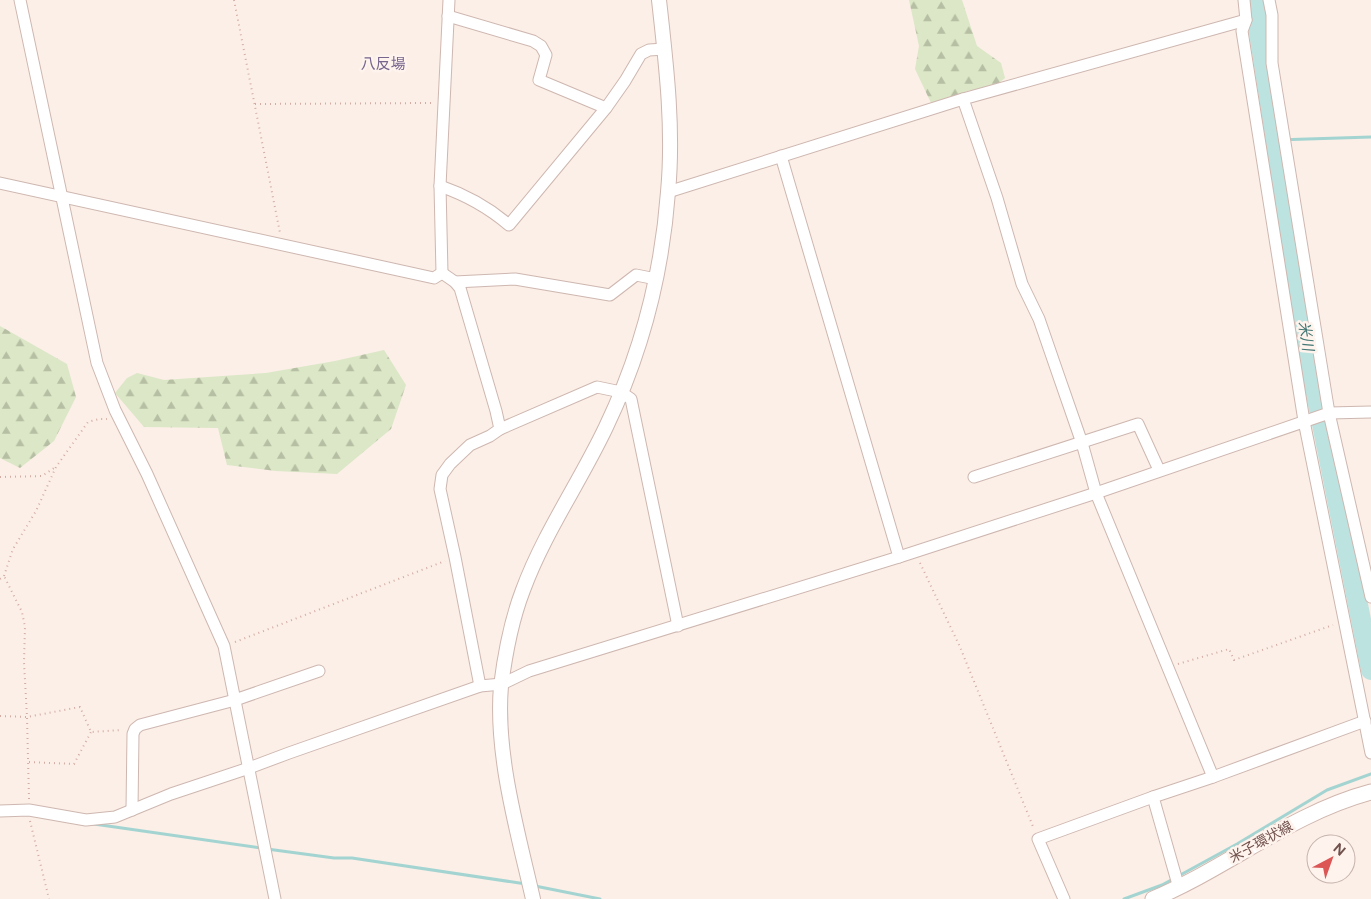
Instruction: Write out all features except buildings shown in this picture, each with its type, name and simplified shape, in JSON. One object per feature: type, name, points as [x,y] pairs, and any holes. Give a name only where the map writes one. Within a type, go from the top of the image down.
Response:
[{"type":"main road","name":"米子環状線","points":[[1153,899],[1179,888],[1307,816],[1342,801],[1371,792]]},
{"type":"street","points":[[20,0],[96,363],[224,646],[275,899]]},
{"type":"street","points":[[442,273],[440,186],[449,0]]},
{"type":"street","points":[[533,899],[502,749],[500,710],[502,684],[509,635],[522,591],[539,552],[606,427],[621,392],[641,337],[656,278],[668,192],[670,124],[665,50],[659,0]]},
{"type":"street","points":[[1244,0],[1246,20],[1242,31],[1304,421],[1371,753]]},
{"type":"street","points":[[1269,0],[1272,15],[1272,63],[1329,413],[1371,597]]},
{"type":"street","points":[[448,16],[533,41],[541,46],[546,55],[539,80],[606,108]]},
{"type":"street","points":[[668,192],[963,99],[1246,20]]},
{"type":"street","points":[[440,186],[459,192],[489,208],[509,225],[606,108],[641,54],[649,50],[665,50]]},
{"type":"street","points":[[963,99],[997,198],[1022,284],[1039,320],[1082,443],[1096,493],[1213,777]]},
{"type":"street","points":[[782,156],[899,557]]},
{"type":"street","points":[[0,182],[434,278],[442,273]]},
{"type":"street","points":[[442,273],[460,288],[500,429]]},
{"type":"street","points":[[455,282],[515,279],[610,295],[636,275],[656,278]]},
{"type":"street","points":[[480,686],[440,489],[442,475],[450,464],[470,446],[500,429],[597,387],[621,392],[631,398],[678,626]]},
{"type":"street","points":[[0,811],[29,810],[86,820],[115,817],[171,794],[480,686],[502,684],[529,671],[915,552],[1096,493],[1329,413],[1371,412]]},
{"type":"street","points":[[974,477],[1138,424],[1159,470]]},
{"type":"street","points":[[132,810],[133,734],[140,725],[235,700],[319,671]]},
{"type":"street","points":[[1064,899],[1038,839],[1365,721]]},
{"type":"street","points":[[1153,797],[1179,888]]},
{"type":"path","points":[[234,0],[282,245]]},
{"type":"path","points":[[255,104],[444,102]]},
{"type":"path","points":[[0,579],[4,576],[13,549],[36,511],[56,467],[88,422],[99,419],[120,419]]},
{"type":"path","points":[[0,477],[42,476],[56,467]]},
{"type":"path","points":[[915,552],[960,647],[1038,839]]},
{"type":"path","points":[[224,646],[455,557]]},
{"type":"path","points":[[4,576],[22,612],[25,627],[24,662],[29,762],[29,810],[49,899]]},
{"type":"path","points":[[1169,667],[1229,648],[1234,660],[1345,621]]},
{"type":"path","points":[[0,716],[27,717],[80,707],[91,732]]},
{"type":"path","points":[[91,732],[135,729]]},
{"type":"path","points":[[29,762],[74,764],[91,732]]},
{"type":"green space","points":[[909,0],[962,0],[977,46],[1001,63],[1005,78],[995,86],[967,91],[932,105],[915,69],[919,46]]},
{"type":"green space","points":[[0,326],[67,364],[76,397],[54,441],[20,468],[0,458]]},
{"type":"green space","points":[[384,350],[406,385],[391,429],[337,474],[276,471],[227,465],[218,428],[144,427],[115,393],[127,378],[137,373],[164,380],[266,373]]},
{"type":"waterway","name":"米川","points":[[1254,0],[1311,369],[1371,670]]},
{"type":"waterway","points":[[1276,140],[1371,137]]},
{"type":"waterway","points":[[1124,899],[1162,885],[1237,844],[1327,790],[1371,774]]},
{"type":"waterway","points":[[94,824],[261,848]]},
{"type":"waterway","points":[[267,849],[334,858],[352,858],[526,884]]},
{"type":"waterway","points":[[535,886],[600,899]]},
{"type":"district","name":"八反場","points":[[383,64]]}]
